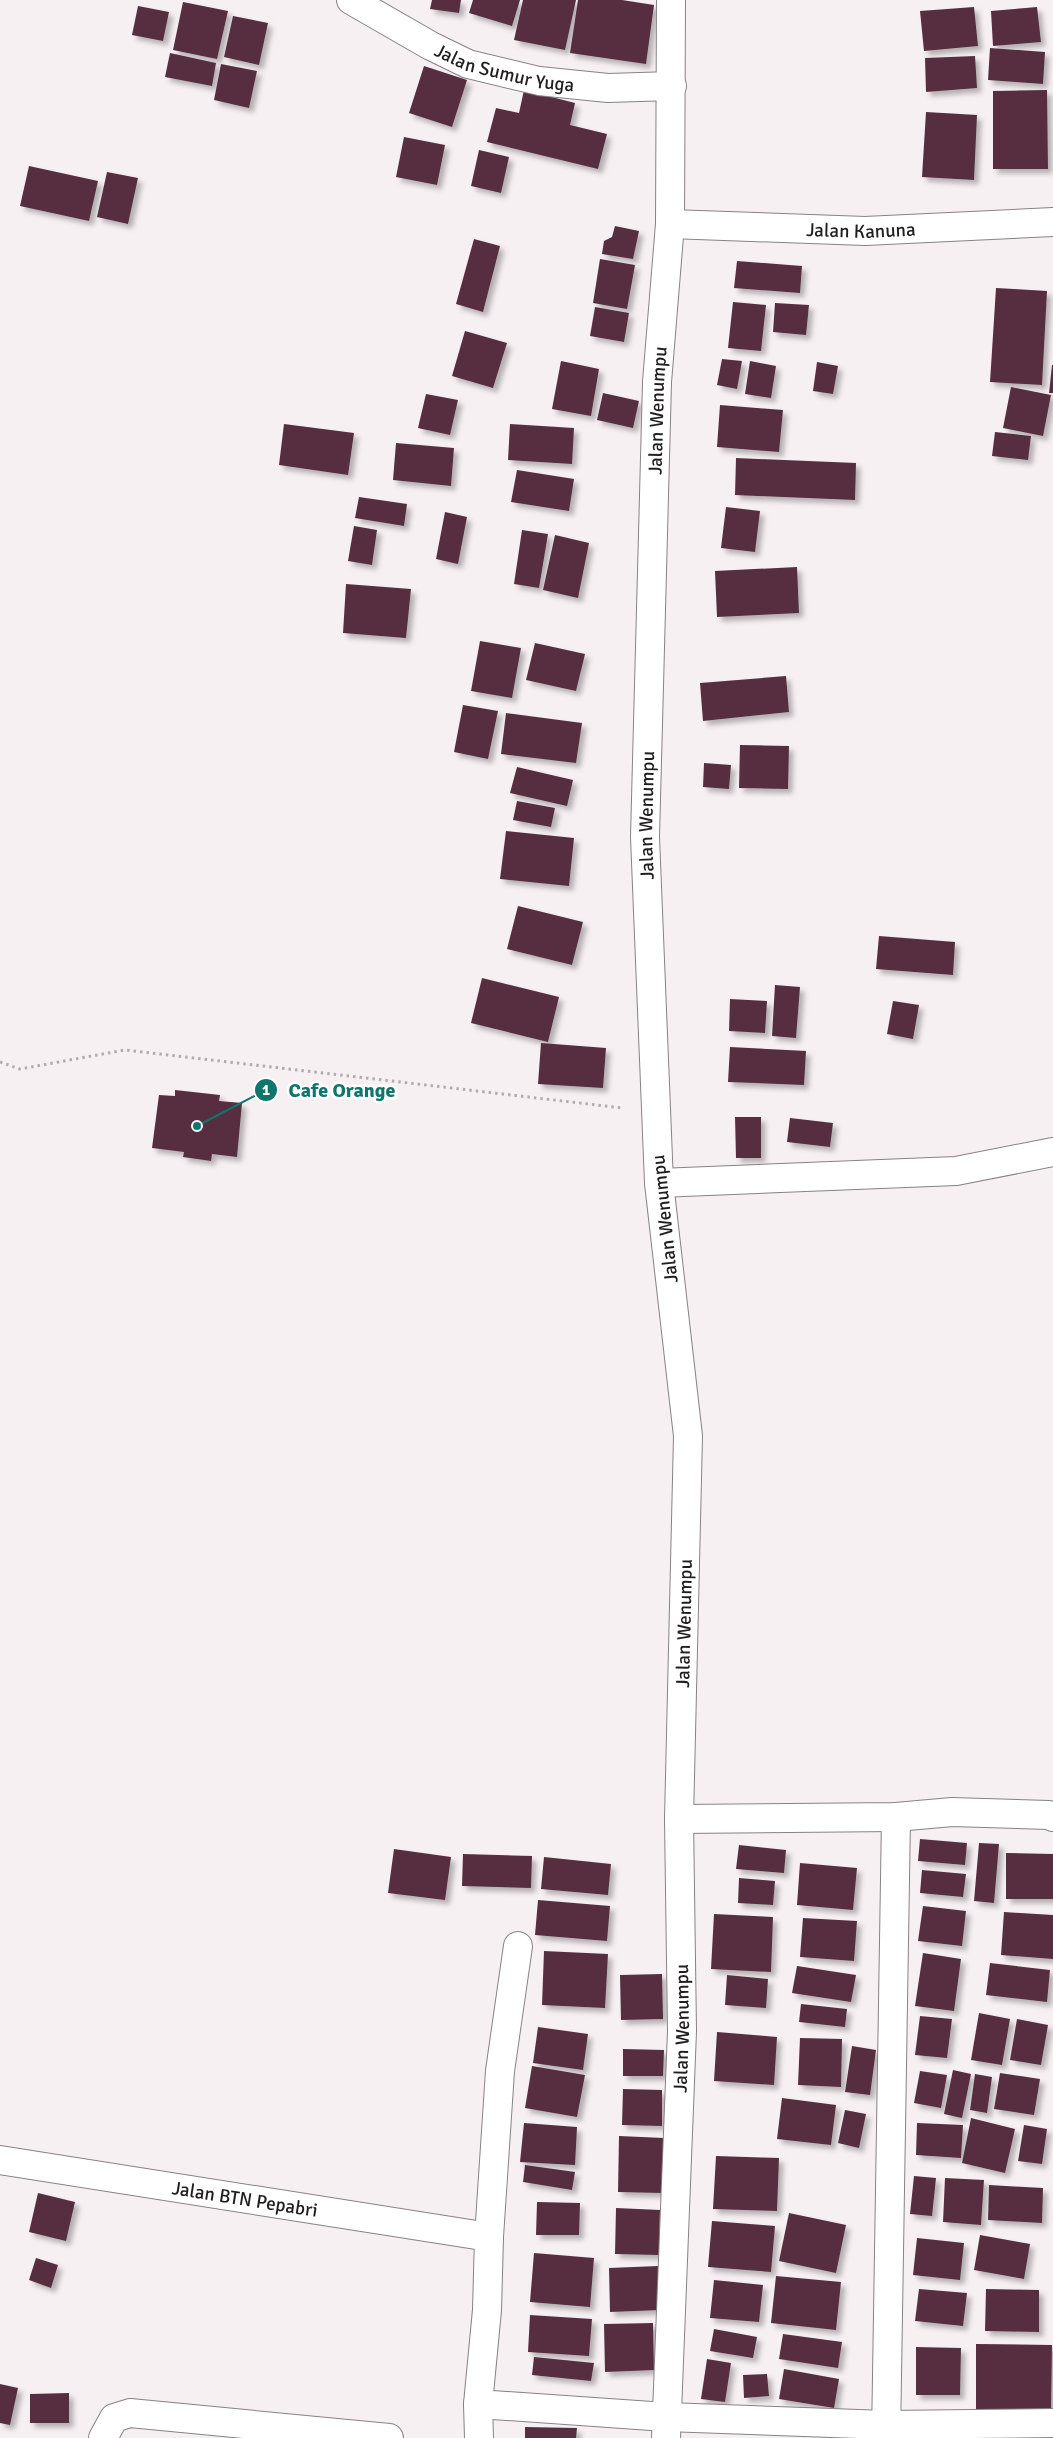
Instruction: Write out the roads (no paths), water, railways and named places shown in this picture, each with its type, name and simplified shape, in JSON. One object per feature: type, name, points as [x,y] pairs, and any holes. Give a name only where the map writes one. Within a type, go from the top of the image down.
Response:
[{"type":"street","name":"Jalan Sumur Yuga","points":[[351,0],[423,42],[468,64],[539,81],[608,88],[672,86]]},
{"type":"street","name":"Jalan Wenumpu","points":[[666,2428],[682,2031],[679,1818],[688,1436],[659,1183],[645,828],[657,382],[670,224],[671,0]]},
{"type":"street","name":"Jalan Kanuna","points":[[670,224],[865,231],[1053,222]]},
{"type":"street","points":[[659,1183],[956,1171],[1053,1152]]},
{"type":"street","points":[[679,1818],[896,1817],[952,1812],[1053,1817]]},
{"type":"street","points":[[886,2432],[896,1817]]},
{"type":"street","points":[[478,2438],[478,2404],[487,2310],[489,2237],[500,2071],[518,1946]]},
{"type":"street","name":"Jalan BTN Pepabri","points":[[0,2160],[489,2237]]},
{"type":"street","points":[[478,2404],[666,2428],[886,2432],[1053,2423]]},
{"type":"street","points":[[103,2438],[114,2418],[130,2413],[389,2438]]},
{"type":"place","name":"Cafe Orange","points":[[197,1126]]}]
